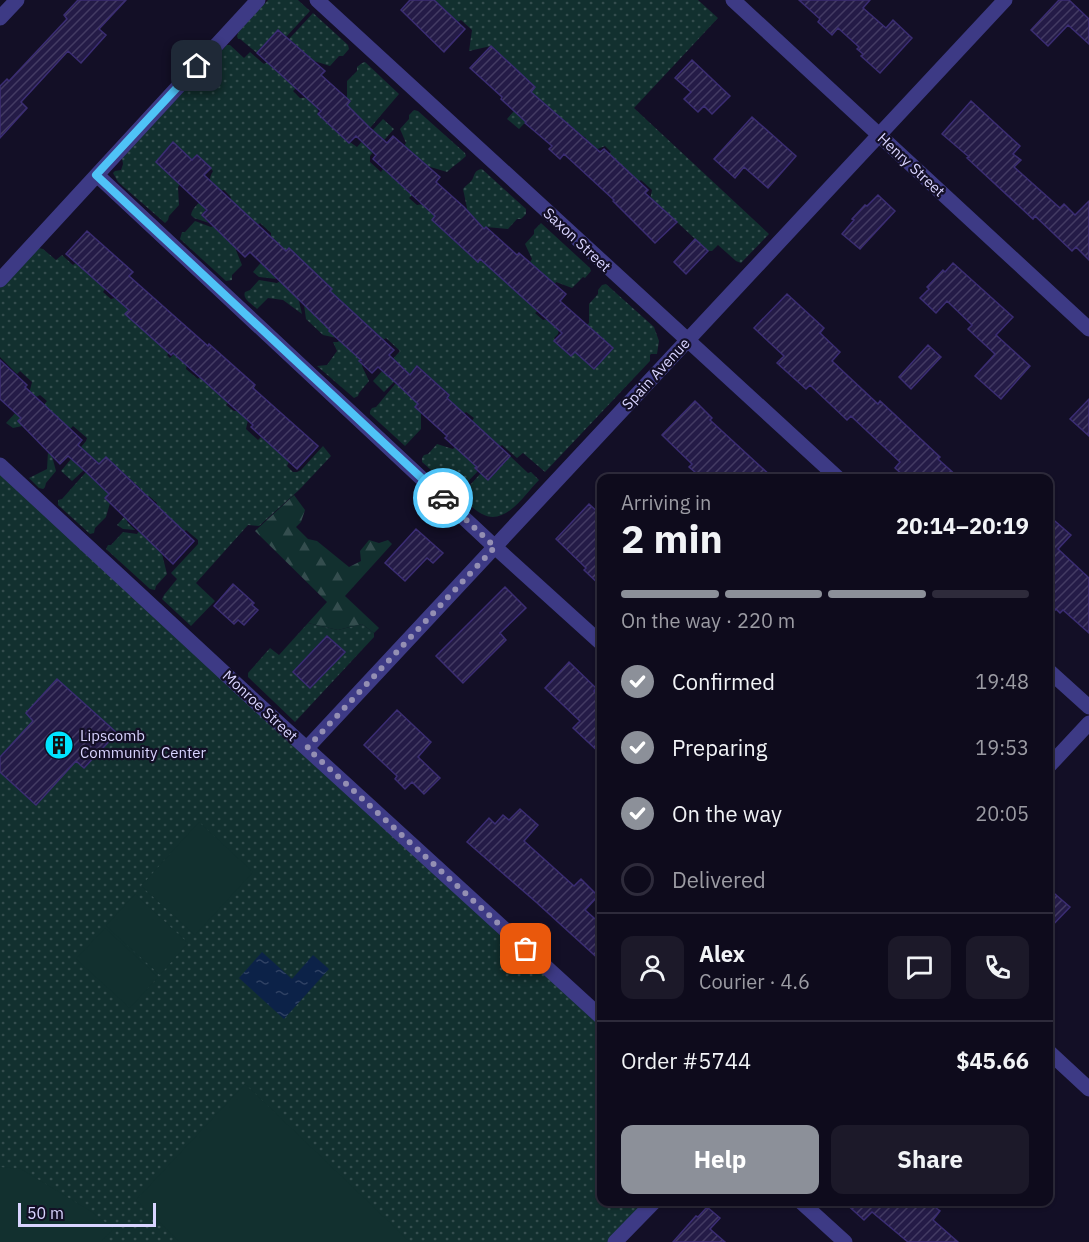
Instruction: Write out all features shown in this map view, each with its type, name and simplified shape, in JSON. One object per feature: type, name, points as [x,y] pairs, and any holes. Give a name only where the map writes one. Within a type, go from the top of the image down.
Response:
[{"type":"street","points":[[0,18],[17,0]]},
{"type":"street","points":[[0,280],[258,0]]},
{"type":"street","name":"Saxon Street","points":[[317,0],[834,474]]},
{"type":"street","name":"Henry Street","points":[[733,0],[1089,329]]},
{"type":"street","name":"Spain Avenue","points":[[307,748],[1005,0]]},
{"type":"street","points":[[96,175],[597,639]]},
{"type":"street","name":"Monroe Street","points":[[0,465],[597,1013]]},
{"type":"street","points":[[1053,675],[1089,707]]},
{"type":"street","points":[[1053,762],[1089,723]]},
{"type":"street","points":[[1053,1056],[1089,1089]]},
{"type":"street","points":[[615,1242],[650,1206]]},
{"type":"street","points":[[805,1206],[845,1242]]},
{"type":"green space","points":[[268,0],[298,0],[310,11],[286,37],[278,30],[257,53],[237,36]]},
{"type":"green space","points":[[434,0],[698,0],[718,18],[634,108],[769,234],[741,263],[718,245],[712,251],[708,251],[664,210],[648,209],[652,190],[641,180],[639,182],[609,154],[611,152],[605,146],[580,156],[580,146],[586,138],[537,110],[519,129],[507,119],[535,87],[491,46],[469,51],[472,30],[461,20],[458,22]]},
{"type":"green space","points":[[313,13],[348,45],[349,49],[343,56],[339,56],[330,66],[314,61],[289,39]]},
{"type":"green space","points":[[227,45],[230,45],[244,58],[250,52],[264,64],[267,62],[296,88],[293,91],[300,98],[317,97],[318,114],[349,143],[357,147],[383,119],[394,129],[370,156],[370,162],[381,172],[383,169],[412,195],[409,198],[417,205],[436,202],[432,220],[479,260],[482,262],[486,257],[538,311],[535,313],[543,320],[562,316],[558,334],[554,338],[555,342],[570,356],[575,352],[594,369],[612,348],[587,325],[589,323],[589,304],[602,285],[606,284],[654,327],[659,341],[657,354],[650,355],[650,361],[545,472],[523,453],[517,458],[502,445],[499,447],[472,421],[474,418],[466,412],[463,414],[447,405],[450,400],[449,395],[418,366],[410,375],[405,371],[384,392],[373,381],[400,351],[386,338],[383,340],[350,309],[329,331],[337,338],[323,335],[306,319],[304,305],[311,311],[269,270],[277,279],[259,277],[253,272],[270,252],[271,233],[260,223],[257,225],[230,199],[231,197],[224,190],[220,191],[201,215],[209,223],[191,215],[193,209],[208,192],[213,171],[197,155],[192,160],[173,143],[156,162],[180,184],[178,187],[179,205],[165,223],[118,182],[113,173],[121,170],[122,158]]},
{"type":"green space","points":[[365,62],[399,94],[370,128],[347,105],[347,81],[357,71],[357,67]]},
{"type":"green space","points":[[414,110],[418,111],[465,153],[466,156],[447,172],[427,166],[404,146],[406,143],[400,129]]},
{"type":"green space","points":[[482,169],[526,209],[526,214],[521,219],[517,219],[508,229],[486,227],[483,229],[465,211],[467,208],[463,189],[476,172]]},
{"type":"green space","points":[[195,221],[214,226],[237,249],[242,265],[232,275],[232,280],[226,281],[180,239],[182,232],[185,232]]},
{"type":"green space","points":[[541,223],[590,268],[591,271],[585,278],[583,277],[572,288],[556,282],[555,284],[530,267],[532,259],[525,244]]},
{"type":"green space","points":[[39,248],[56,260],[62,255],[73,265],[76,263],[105,289],[103,292],[111,299],[129,294],[130,306],[126,314],[169,353],[167,355],[170,358],[179,349],[190,349],[186,369],[198,379],[200,377],[234,411],[250,411],[246,429],[258,440],[261,437],[289,462],[287,466],[293,472],[301,470],[323,446],[331,456],[299,490],[259,526],[248,525],[196,583],[215,601],[191,626],[162,599],[177,579],[171,573],[198,544],[198,540],[186,530],[184,532],[149,496],[127,522],[135,530],[123,529],[117,525],[135,505],[141,489],[106,457],[99,464],[94,461],[72,481],[61,471],[87,438],[73,426],[70,429],[44,405],[47,401],[40,395],[18,421],[22,426],[13,428],[6,423],[31,396],[29,394],[32,382],[20,371],[17,374],[0,357],[0,288]]},
{"type":"green space","points":[[259,280],[277,283],[280,281],[301,295],[297,298],[302,314],[283,300],[268,298],[257,309],[244,295]]},
{"type":"green space","points":[[344,339],[363,357],[360,361],[369,381],[354,398],[317,366],[327,365],[337,351],[333,342],[339,340],[341,342]]},
{"type":"green space","points":[[396,383],[418,404],[415,407],[421,413],[421,429],[405,446],[370,414],[372,408],[376,407]]},
{"type":"green space","points":[[437,444],[453,449],[455,447],[479,464],[476,468],[478,471],[457,493],[422,462],[424,455],[428,454]]},
{"type":"green space","points":[[48,452],[52,456],[56,471],[43,489],[29,478],[47,469]]},
{"type":"green space","points":[[510,456],[539,480],[506,513],[490,517],[482,514],[460,496],[481,473],[488,479]]},
{"type":"green space","points":[[0,465],[597,1014],[597,1206],[650,1206],[615,1242],[0,1242]]},
{"type":"green space","points":[[86,472],[109,494],[106,498],[110,503],[106,517],[95,528],[94,533],[90,534],[58,505],[58,500],[62,499]]},
{"type":"green space","points":[[294,495],[305,510],[301,522],[296,527],[308,539],[317,541],[349,567],[361,561],[360,551],[369,540],[379,543],[388,540],[392,544],[345,596],[379,628],[374,633],[362,624],[338,630],[308,623],[327,602],[255,531]]},
{"type":"green space","points":[[139,531],[164,548],[160,553],[167,574],[155,590],[150,589],[106,549],[123,532],[137,534]]},
{"type":"green space","points":[[308,623],[338,630],[362,624],[374,633],[374,637],[295,722],[248,677],[248,673],[270,648],[279,655]],"holes":[[[328,636],[344,652],[310,688],[293,672]]]},
{"type":"green space","points":[[199,822],[253,872],[195,935],[141,886]]},
{"type":"green space","points":[[135,894],[188,943],[160,975],[106,926]]},
{"type":"green space","points":[[105,928],[158,977],[130,1008],[76,959]]},
{"type":"green space","points":[[245,1084],[410,1242],[180,1242],[136,1200]]},
{"type":"green space","points":[[0,1167],[21,1169],[92,1212],[114,1229],[100,1242],[0,1242]]},
{"type":"water","points":[[262,952],[292,979],[313,955],[329,969],[284,1019],[239,978]]},
{"type":"building","points":[[78,0],[126,0],[99,29],[106,35],[81,63],[68,51],[21,102],[27,108],[0,138],[0,86],[7,79],[9,81],[67,19],[64,15]]},
{"type":"building","points":[[410,0],[434,0],[465,29],[444,52],[401,10]]},
{"type":"building","points":[[799,0],[870,0],[863,8],[886,28],[893,20],[912,38],[880,73],[861,56],[863,54],[857,49],[859,47],[838,28],[832,35],[818,22],[820,19]]},
{"type":"building","points":[[1059,0],[1069,0],[1089,19],[1089,44],[1068,25],[1048,46],[1031,30]]},
{"type":"building","points":[[278,30],[325,71],[321,75],[350,101],[347,105],[370,128],[387,143],[393,136],[440,177],[436,182],[484,229],[486,227],[517,255],[519,253],[566,294],[560,301],[613,348],[594,369],[575,352],[571,356],[554,341],[562,333],[480,259],[478,262],[432,220],[435,216],[373,159],[376,155],[356,136],[349,143],[318,114],[321,111],[257,53]]},
{"type":"building","points":[[491,46],[535,87],[531,92],[600,152],[604,149],[648,190],[645,193],[677,222],[655,243],[614,200],[564,154],[560,159],[549,149],[552,146],[525,123],[501,99],[502,97],[470,68]]},
{"type":"building","points":[[692,60],[730,96],[712,114],[704,106],[698,112],[684,99],[691,92],[675,78]]},
{"type":"building","points":[[971,101],[1020,146],[1013,154],[1021,160],[1014,167],[1060,208],[1064,204],[1075,215],[1089,201],[1089,260],[1076,247],[1072,251],[1035,216],[1033,219],[942,134]]},
{"type":"building","points":[[752,117],[796,156],[768,188],[744,167],[735,178],[714,159]]},
{"type":"building","points":[[173,142],[192,160],[197,155],[211,168],[204,175],[286,251],[289,248],[332,289],[330,291],[394,350],[389,355],[410,375],[417,366],[449,395],[447,398],[510,456],[488,480],[445,438],[447,436],[415,407],[418,404],[396,383],[378,367],[372,373],[250,252],[245,257],[202,215],[207,210],[156,162]]},
{"type":"building","points":[[878,195],[895,211],[860,249],[842,234],[854,220],[852,219]]},
{"type":"building","points":[[87,231],[133,272],[129,276],[255,385],[253,388],[318,446],[297,469],[251,427],[253,425],[173,353],[171,355],[125,314],[129,310],[66,254]]},
{"type":"building","points":[[695,239],[708,251],[686,274],[674,262]]},
{"type":"building","points":[[953,263],[1013,317],[996,335],[1030,366],[1001,399],[975,376],[995,354],[968,329],[972,325],[947,301],[936,313],[920,298],[943,270],[945,272]]},
{"type":"building","points":[[787,294],[824,328],[820,333],[840,352],[832,361],[878,404],[880,401],[940,457],[938,459],[955,474],[902,474],[895,468],[900,462],[851,416],[847,420],[810,385],[806,389],[777,363],[784,356],[754,328]]},
{"type":"building","points":[[928,345],[941,357],[911,389],[899,377]]},
{"type":"building","points":[[0,360],[27,385],[25,387],[82,440],[78,445],[99,464],[106,457],[194,541],[173,564],[105,498],[109,494],[86,472],[68,456],[60,464],[18,421],[21,418],[0,399]]},
{"type":"building","points":[[1089,399],[1089,436],[1070,419]]},
{"type":"building","points":[[695,401],[712,418],[710,420],[769,474],[697,474],[689,467],[692,464],[662,435]]},
{"type":"building","points":[[589,504],[597,511],[597,582],[584,570],[586,568],[556,539]]},
{"type":"building","points":[[1053,519],[1071,535],[1058,549],[1089,578],[1089,633],[1063,610],[1060,613],[1056,609],[1053,612]]},
{"type":"building","points":[[416,529],[443,553],[433,563],[427,558],[405,581],[385,563]]},
{"type":"building","points":[[233,584],[254,603],[252,605],[258,610],[244,625],[238,620],[234,624],[214,606]]},
{"type":"building","points":[[505,587],[526,608],[500,633],[506,640],[463,683],[436,656]]},
{"type":"building","points":[[327,636],[345,652],[310,688],[293,672]]},
{"type":"building","points":[[569,662],[596,688],[594,691],[597,694],[597,750],[573,728],[580,721],[545,688]]},
{"type":"building","name":"Lipscomb Community Center","points":[[57,679],[117,733],[84,768],[76,761],[36,805],[0,772],[0,757],[33,721],[26,713]]},
{"type":"building","points":[[397,710],[431,742],[418,757],[440,778],[424,794],[412,782],[405,789],[395,779],[397,776],[364,745]]},
{"type":"building","points":[[520,809],[538,825],[524,841],[574,886],[581,879],[597,895],[585,910],[597,921],[597,957],[467,842],[489,818],[495,824],[503,815],[509,820]]},
{"type":"building","points":[[1053,892],[1070,907],[1053,925]]},
{"type":"building","points":[[848,1206],[933,1206],[940,1211],[933,1220],[958,1242],[908,1242],[872,1212],[864,1220]]},
{"type":"building","points":[[707,1207],[720,1218],[710,1229],[725,1242],[673,1242],[696,1216],[698,1217]]},
{"type":"way so far","points":[[443,498],[495,547],[307,748],[526,949]]},
{"type":"place","name":"Lipscomb Community Center","points":[[59,745]]},
{"type":"route","points":[[197,66],[96,175],[443,498]]}]
